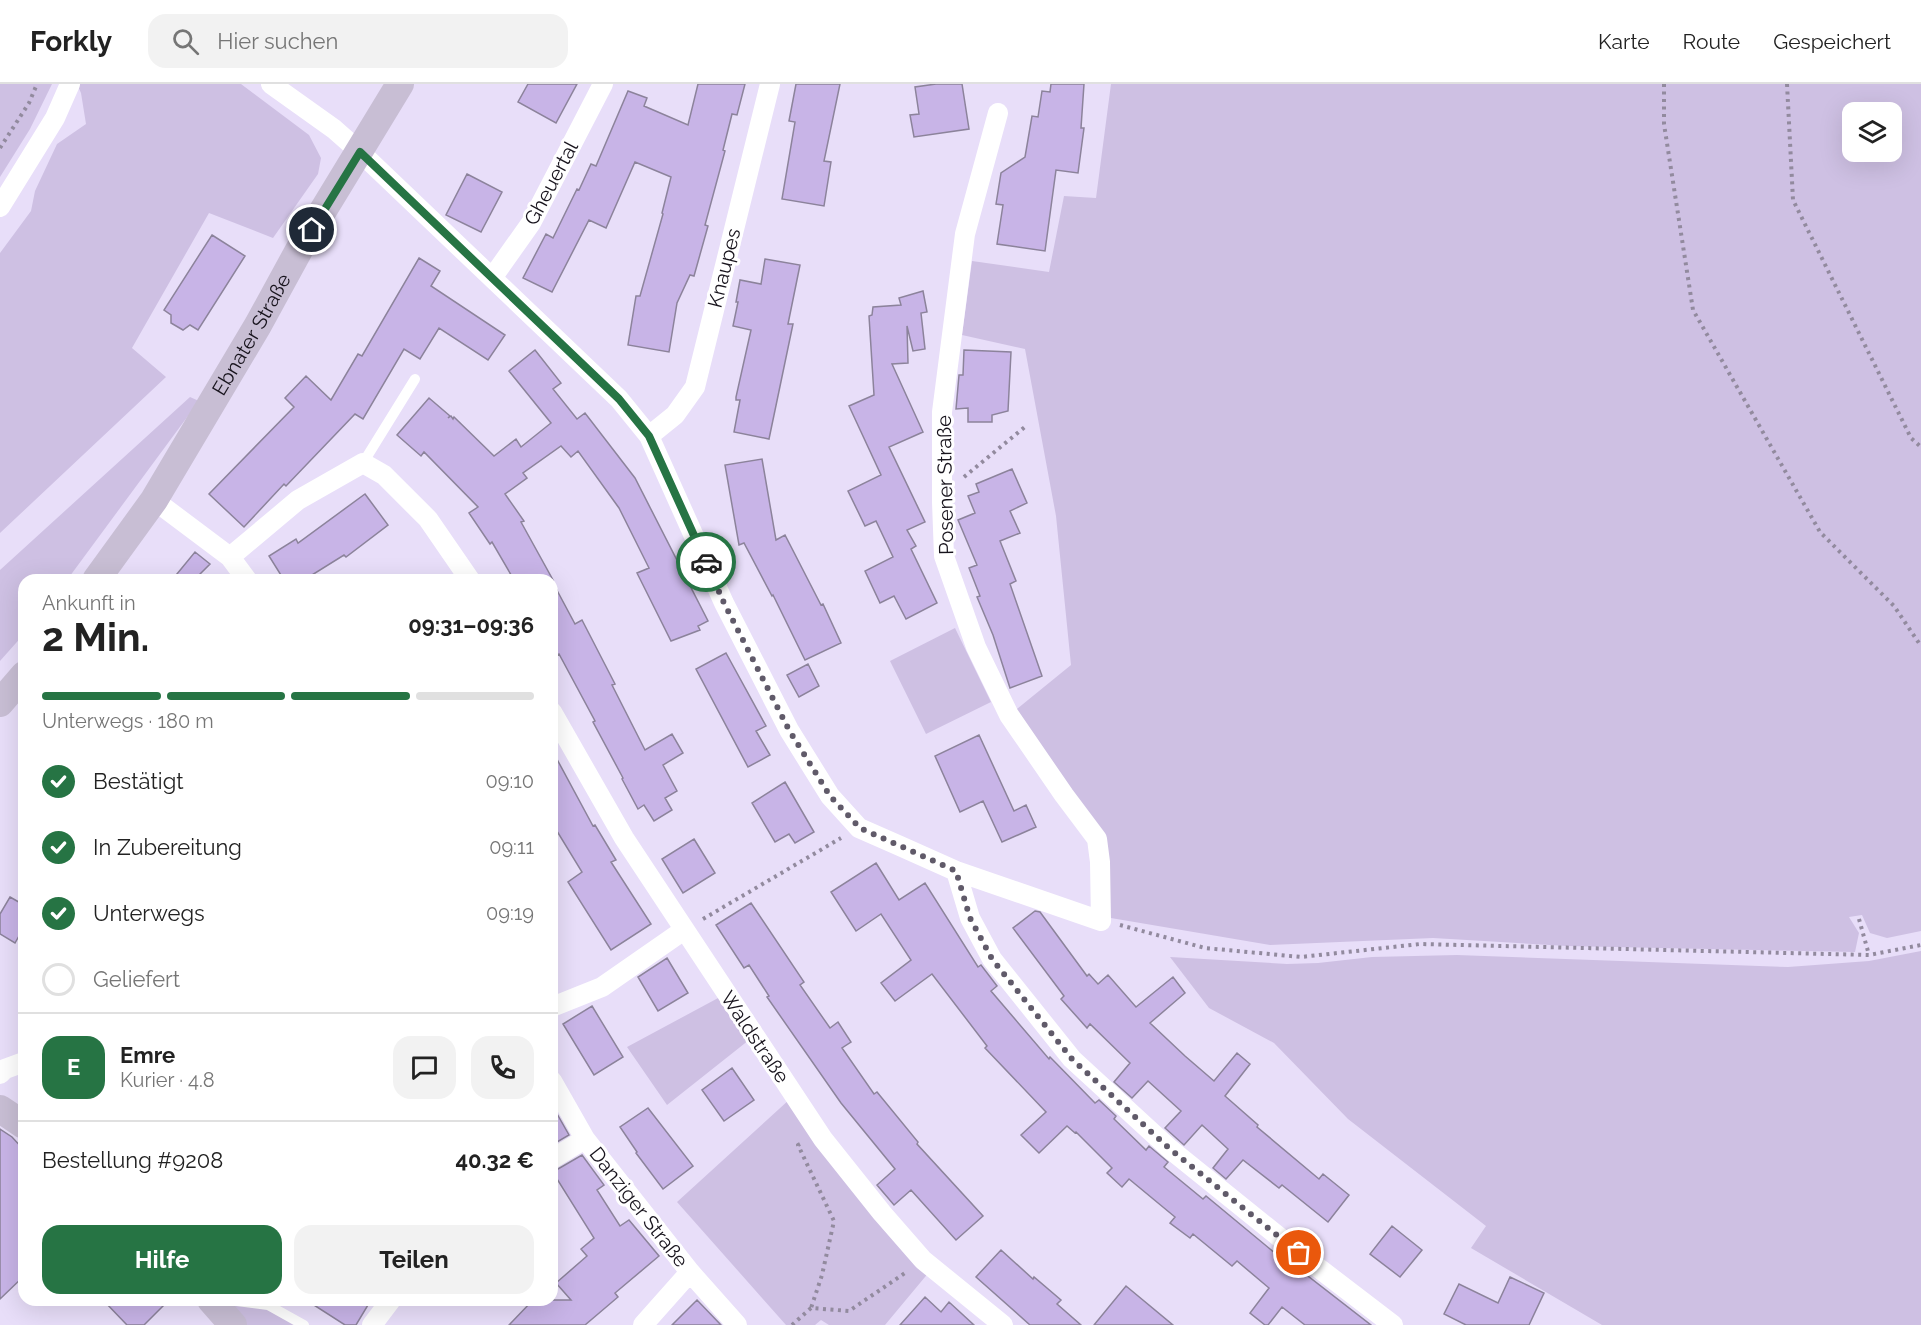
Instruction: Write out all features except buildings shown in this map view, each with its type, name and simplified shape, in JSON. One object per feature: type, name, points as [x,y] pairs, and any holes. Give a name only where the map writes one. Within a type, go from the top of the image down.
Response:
[{"type":"main road","name":"Ebnater Straße","points":[[100,574],[154,500],[258,325],[299,250],[400,84]]},
{"type":"main road","points":[[0,703],[18,682]]},
{"type":"main road","points":[[0,1109],[18,1121]]},
{"type":"main road","points":[[216,1306],[233,1325]]},
{"type":"street","points":[[0,207],[55,118],[70,84]]},
{"type":"street","points":[[271,84],[334,129],[360,152],[619,399],[649,436],[724,603],[789,730],[830,796],[860,828],[956,871],[1101,921]]},
{"type":"street","name":"Gheuertal","points":[[492,278],[531,223],[603,84]]},
{"type":"street","name":"Knaupes","points":[[649,436],[675,415],[695,387],[770,84]]},
{"type":"street","name":"Posener Straße","points":[[998,113],[965,234],[942,412],[944,556],[976,647],[1009,715],[1097,839],[1100,862],[1101,921]]},
{"type":"street","points":[[230,557],[298,500],[363,463],[384,476],[428,519],[466,574]]},
{"type":"street","points":[[154,500],[230,557],[243,574]]},
{"type":"street","name":"Waldstraße","points":[[558,722],[624,838],[816,1128],[875,1204],[923,1260],[1003,1325]]},
{"type":"street","points":[[956,871],[970,918],[992,959],[1072,1059],[1170,1149],[1393,1325]]},
{"type":"street","points":[[558,1005],[602,987],[684,930]]},
{"type":"street","points":[[0,1074],[5,1069],[18,1064]]},
{"type":"street","name":"Danziger Straße","points":[[558,1092],[585,1139],[690,1272],[737,1325]]},
{"type":"street","points":[[558,1155],[585,1139]]},
{"type":"street","points":[[643,1325],[690,1272]]},
{"type":"street","points":[[372,1325],[386,1306]]},
{"type":"lane","points":[[363,463],[415,380]]},
{"type":"lane","points":[[270,1306],[304,1325]]},
{"type":"path","points":[[0,148],[29,103],[37,84]]},
{"type":"path","points":[[1664,84],[1664,124],[1693,310],[1820,532],[1894,606],[1921,645]]},
{"type":"path","points":[[1787,84],[1793,200],[1911,438],[1921,447]]},
{"type":"path","points":[[942,497],[1026,426]]},
{"type":"path","points":[[684,930],[860,828]]},
{"type":"path","points":[[1859,920],[1869,955]]},
{"type":"path","points":[[1101,921],[1205,948],[1300,957],[1420,944],[1869,955],[1921,945]]},
{"type":"path","points":[[792,1325],[811,1308],[822,1275],[834,1221],[798,1145],[816,1128]]},
{"type":"path","points":[[811,1308],[849,1311],[923,1260]]},
{"type":"shaded area","points":[[0,84],[52,84],[30,129],[0,177]]},
{"type":"shaded area","points":[[77,84],[241,84],[309,135],[321,158],[318,174],[273,238],[209,213],[132,348],[166,377],[0,533],[0,253],[31,211],[35,191],[57,144],[86,124],[81,93]]},
{"type":"shaded area","points":[[1111,84],[1921,84],[1921,931],[1887,938],[1870,933],[1862,915],[1849,917],[1859,933],[1855,952],[1567,946],[1433,938],[1270,945],[1105,917],[1101,838],[1012,713],[1071,665],[1056,516],[1025,349],[962,335],[972,261],[1049,272],[1064,196],[1096,198]]},
{"type":"shaded area","points":[[190,397],[199,401],[71,574],[18,574],[18,641],[0,661],[0,570]]},
{"type":"shaded area","points":[[955,628],[991,702],[926,734],[890,661]]},
{"type":"shaded area","points":[[1921,951],[1921,1325],[1602,1325],[1471,1248],[1486,1226],[1348,1119],[1274,1043],[1209,1008],[1170,957],[1287,964],[1372,957],[1457,955],[1788,967],[1869,961]]},
{"type":"shaded area","points":[[720,997],[749,1040],[667,1105],[627,1047]]},
{"type":"shaded area","points":[[790,1099],[930,1271],[885,1325],[829,1325],[821,1320],[815,1325],[786,1325],[677,1202]]},
{"type":"shaded area","points":[[230,1306],[270,1306],[304,1325],[233,1325]]},
{"type":"way so far","points":[[706,562],[724,603],[789,730],[830,796],[860,828],[956,871],[970,918],[992,959],[1072,1059],[1170,1149],[1299,1253]]},
{"type":"route","points":[[312,230],[360,152],[619,399],[649,436],[706,562]]}]
